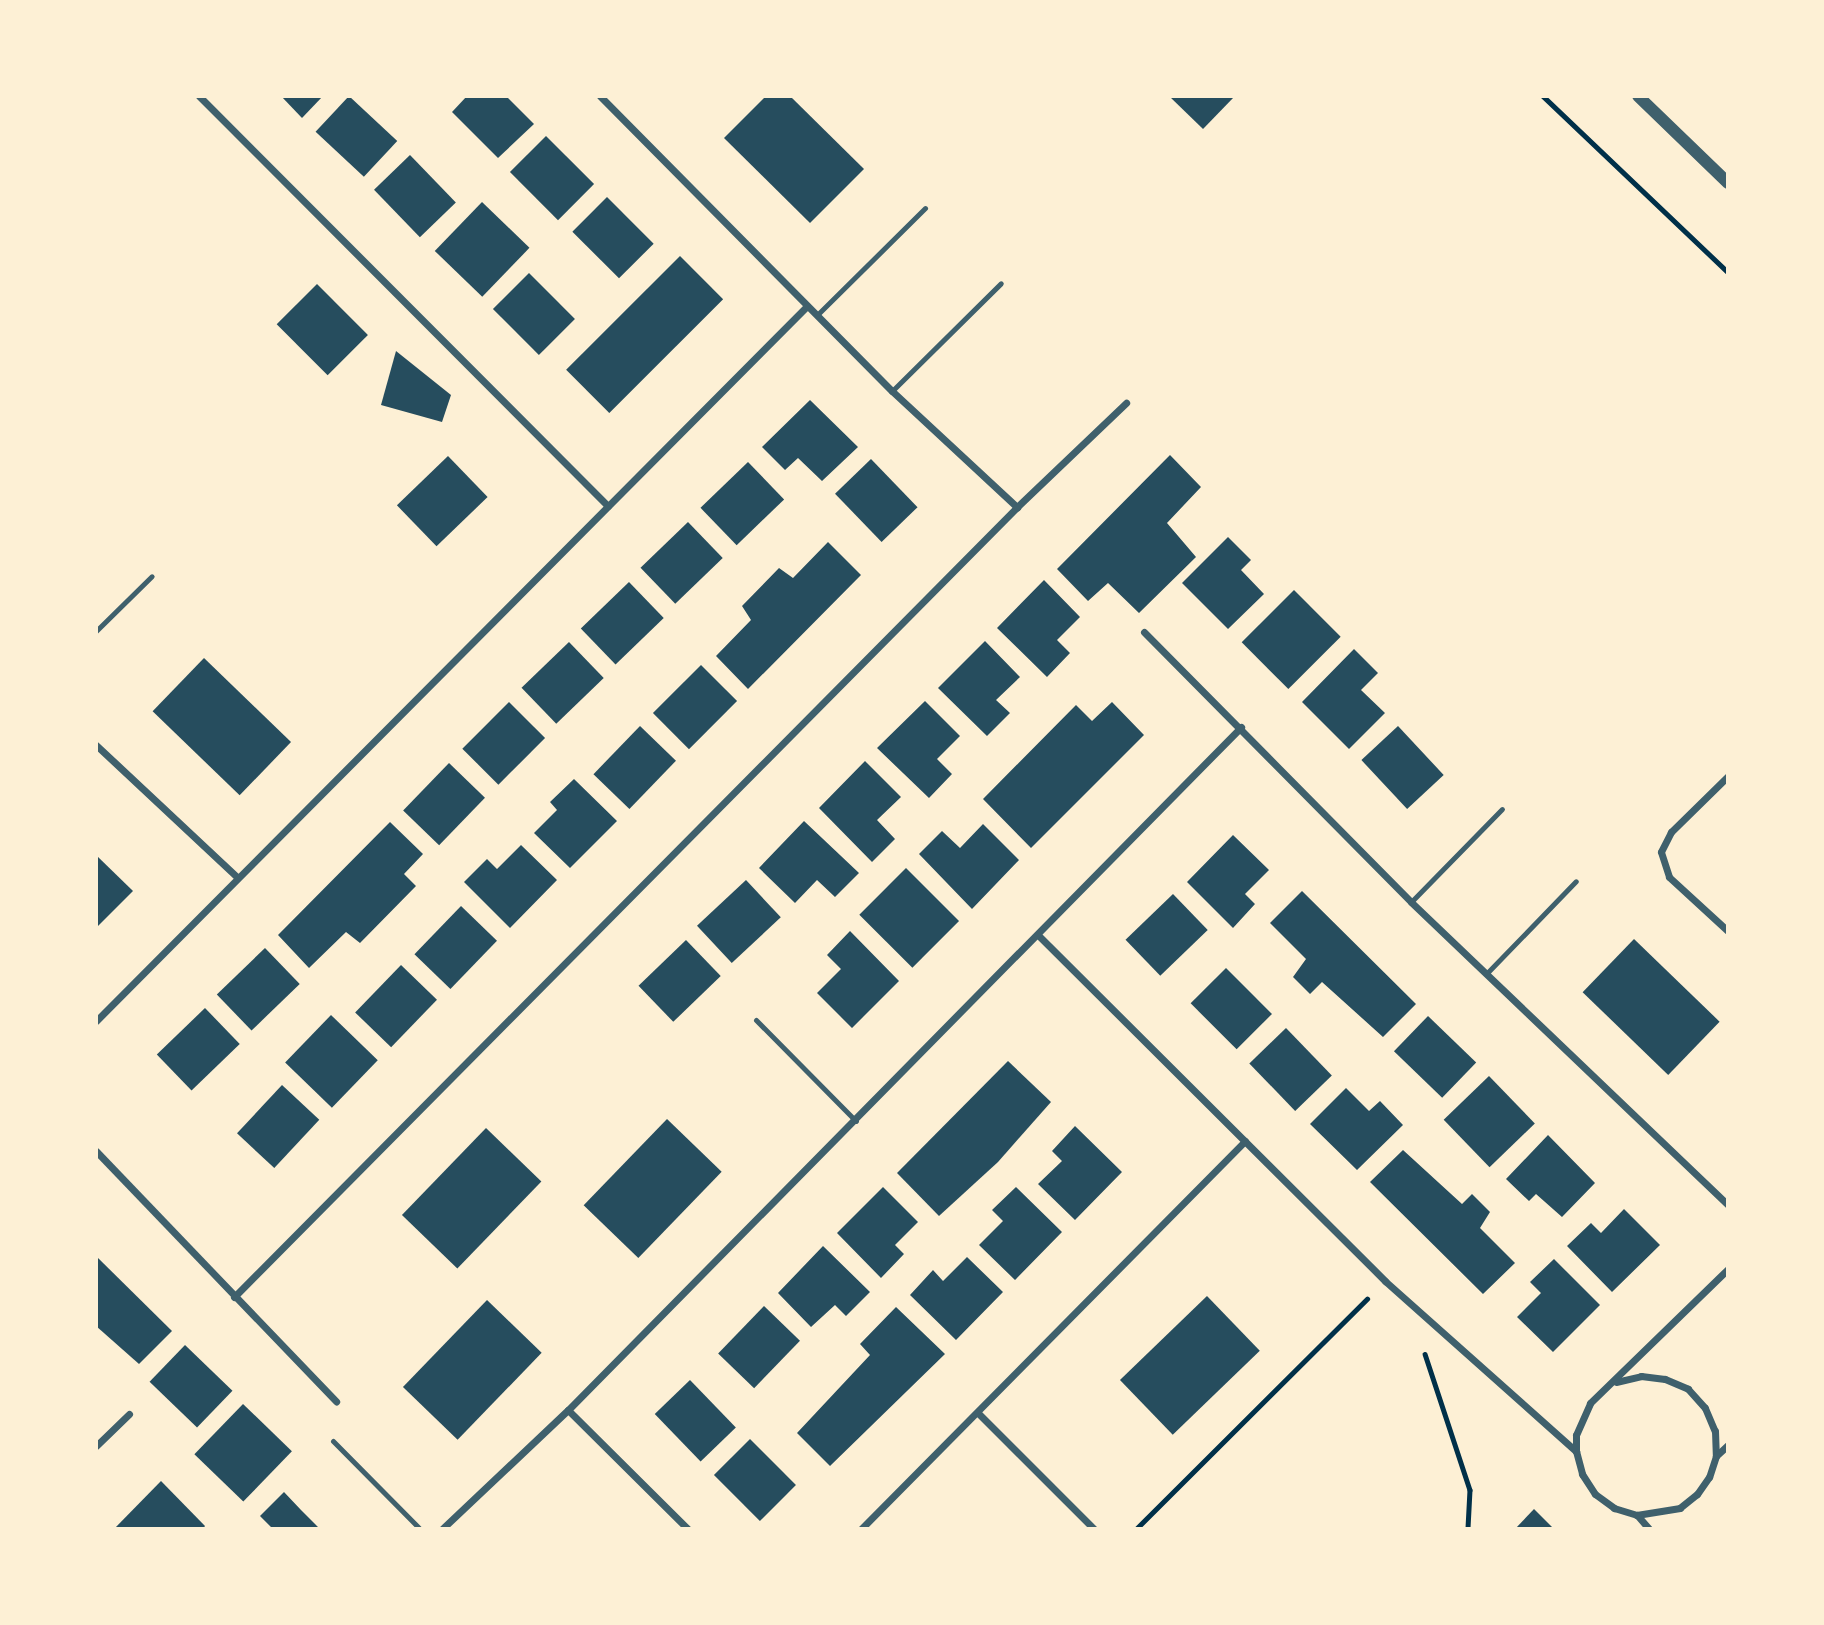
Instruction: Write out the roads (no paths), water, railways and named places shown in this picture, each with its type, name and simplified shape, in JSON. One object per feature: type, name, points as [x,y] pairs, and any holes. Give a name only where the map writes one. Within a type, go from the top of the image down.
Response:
[{"type":"street","points":[[199,96],[608,506]]},
{"type":"street","points":[[600,96],[892,391],[1017,507]]},
{"type":"street","points":[[1638,96],[1728,183]]},
{"type":"street","points":[[96,1021],[236,876],[807,306]]},
{"type":"street","points":[[234,1297],[1017,507],[1126,403]]},
{"type":"street","points":[[1144,632],[1241,727],[1411,902],[1728,1205]]},
{"type":"street","points":[[442,1529],[568,1410],[856,1121],[1241,727]]},
{"type":"street","points":[[96,745],[236,876]]},
{"type":"street","points":[[1728,776],[1671,832],[1661,852],[1669,877],[1728,931]]},
{"type":"street","points":[[1039,936],[1385,1281],[1576,1451]]},
{"type":"street","points":[[860,1529],[979,1414],[1245,1141]]},
{"type":"street","points":[[96,1151],[336,1401]]},
{"type":"street","points":[[1728,1269],[1616,1382],[1590,1404],[1576,1435],[1576,1451],[1582,1474],[1595,1494],[1614,1508],[1637,1515],[1680,1507],[1703,1486],[1716,1456],[1728,1445]]},
{"type":"street","points":[[1616,1382],[1641,1376],[1665,1379],[1688,1390],[1705,1408],[1715,1431],[1716,1456]]},
{"type":"street","points":[[568,1410],[688,1529]]},
{"type":"street","points":[[96,1446],[129,1414]]},
{"type":"street","points":[[979,1414],[1094,1529]]},
{"type":"street","points":[[1637,1515],[1649,1529]]},
{"type":"lane","points":[[817,315],[925,208]]},
{"type":"lane","points":[[892,391],[1001,283]]},
{"type":"lane","points":[[96,631],[152,576]]},
{"type":"lane","points":[[1411,902],[1502,809]]},
{"type":"lane","points":[[1485,974],[1576,881]]},
{"type":"lane","points":[[756,1020],[856,1121]]},
{"type":"lane","points":[[333,1441],[421,1529]]}]
